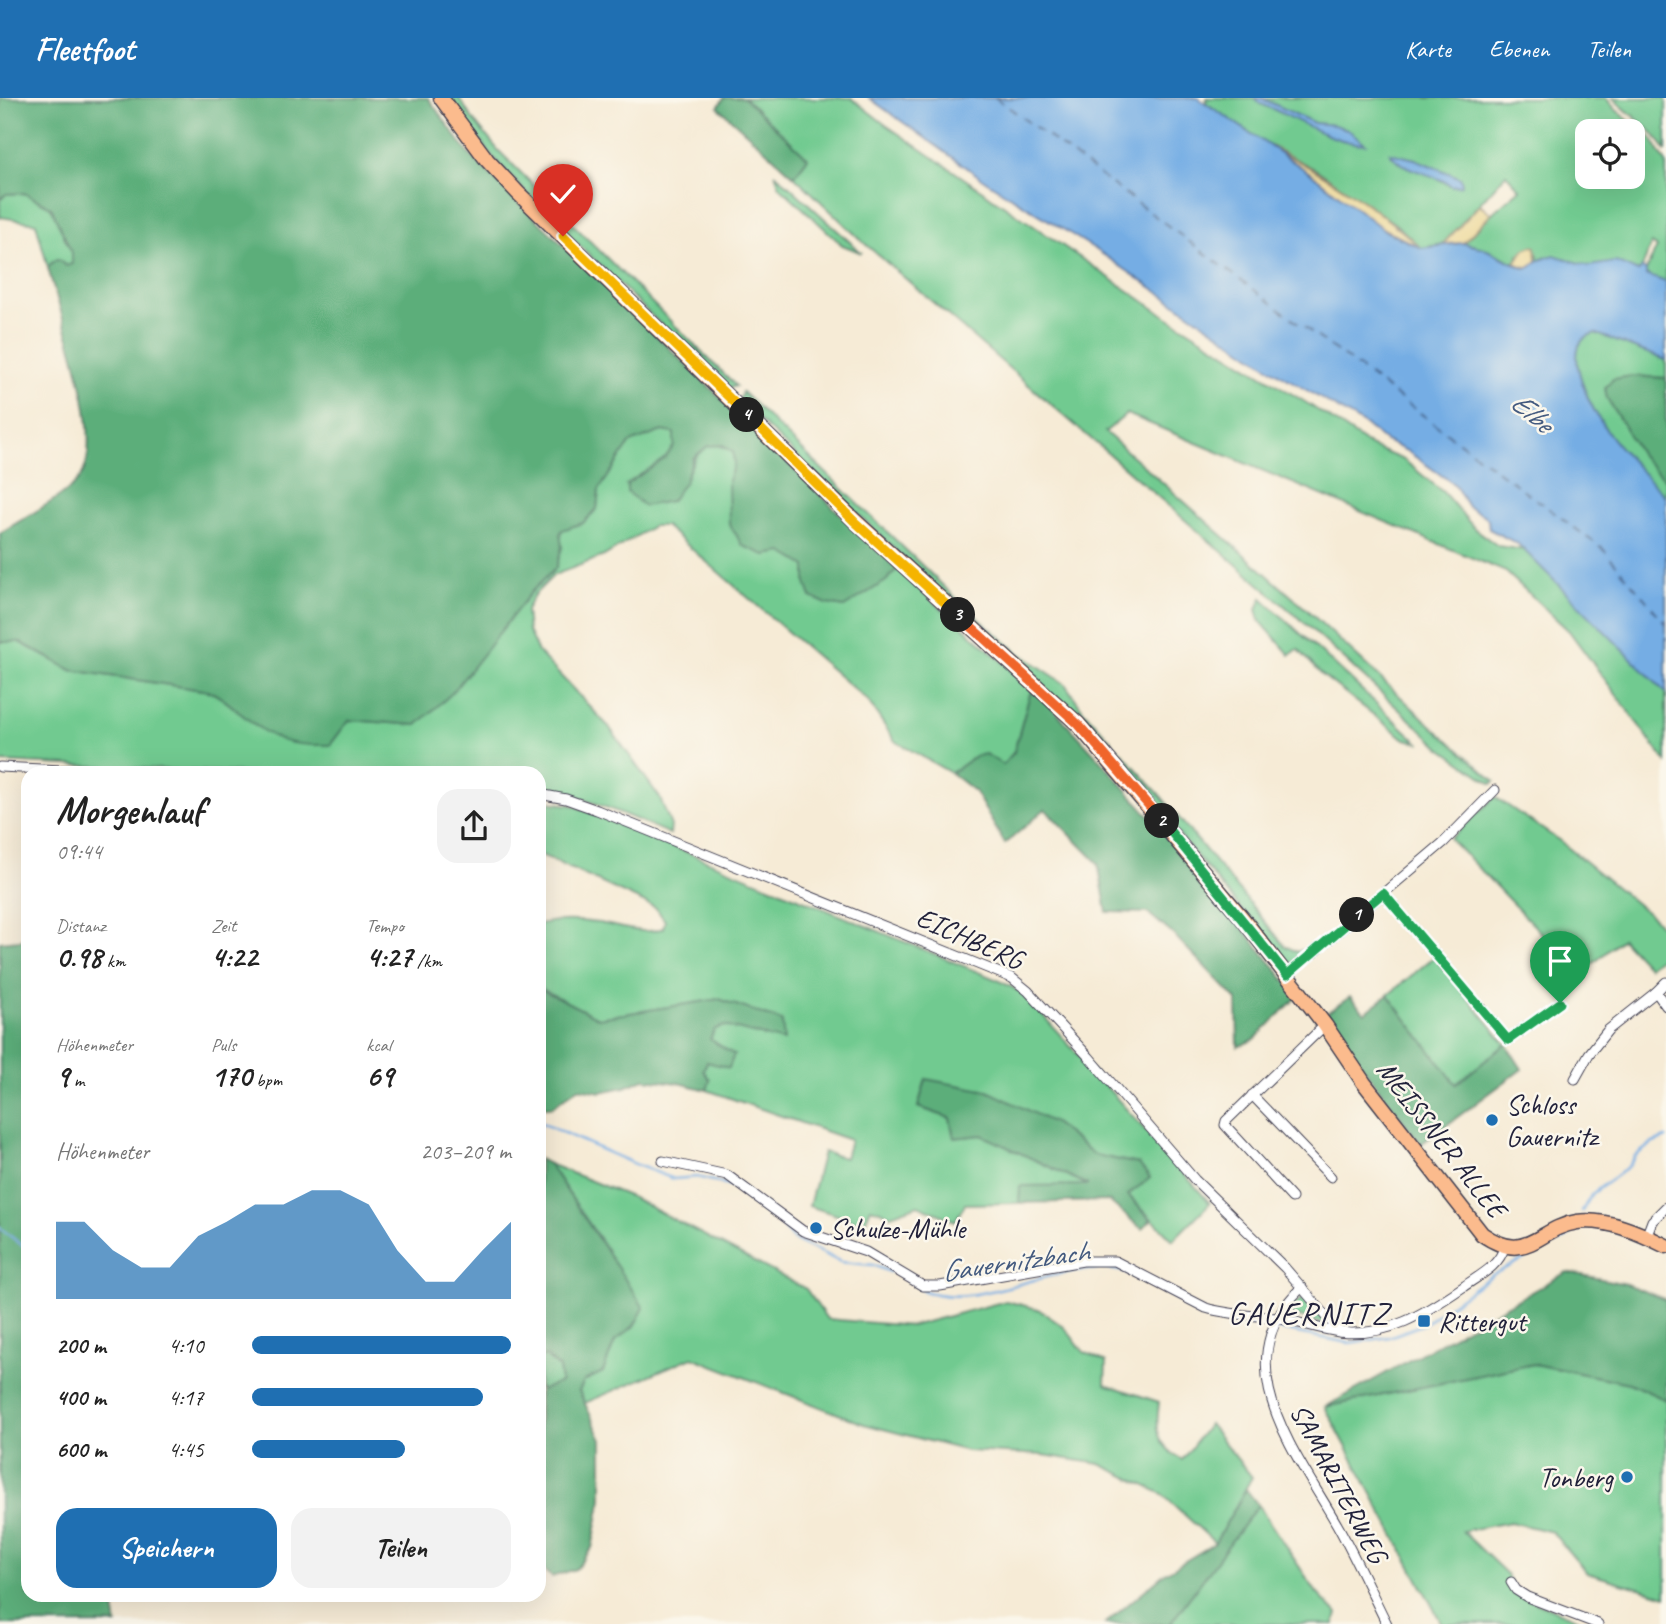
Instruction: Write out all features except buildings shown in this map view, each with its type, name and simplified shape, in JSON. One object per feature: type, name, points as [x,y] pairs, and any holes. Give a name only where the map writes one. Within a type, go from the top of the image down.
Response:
[{"type":"main road","name":"MEISSNER ALLEE","points":[[441,98],[486,160],[528,202],[855,522],[1078,724],[1244,919],[1325,1026],[1364,1083],[1475,1226],[1493,1242],[1504,1247],[1518,1247],[1535,1242],[1569,1224],[1588,1222],[1623,1228],[1666,1246]]},
{"type":"street","points":[[0,767],[21,768]]},
{"type":"street","points":[[1287,975],[1444,842],[1495,790]]},
{"type":"street","name":"EICHBERG","points":[[546,795],[597,810],[1012,978],[1035,998],[1195,1180],[1253,1235],[1340,1332]]},
{"type":"street","points":[[1383,893],[1508,1040],[1560,1003]]},
{"type":"street","points":[[1575,1079],[1589,1054],[1608,1030],[1666,982]]},
{"type":"street","points":[[1656,992],[1666,1006]]},
{"type":"street","points":[[1292,1198],[1225,1125],[1252,1095],[1325,1026]]},
{"type":"street","points":[[1252,1095],[1331,1177]]},
{"type":"street","points":[[663,1161],[727,1175],[803,1231],[866,1252],[923,1286],[940,1286],[1083,1261],[1115,1261],[1206,1308],[1221,1313],[1275,1325],[1340,1332],[1364,1332],[1390,1327],[1432,1310],[1488,1270],[1503,1254],[1504,1247]]},
{"type":"street","points":[[1646,1237],[1652,1221],[1666,1207]]},
{"type":"street","points":[[1275,1325],[1302,1287]]},
{"type":"street","name":"SAMARITERWEG","points":[[1275,1325],[1265,1360],[1266,1380],[1273,1410],[1340,1530],[1387,1624]]},
{"type":"street","points":[[1511,1582],[1527,1597],[1598,1624]]},
{"type":"green space","points":[[0,98],[428,98],[469,154],[897,569],[886,581],[844,607],[811,597],[806,583],[806,566],[783,552],[765,555],[743,546],[729,524],[728,481],[734,464],[733,452],[723,445],[708,446],[693,458],[685,481],[671,501],[644,506],[627,492],[627,484],[664,459],[674,446],[674,433],[662,431],[630,443],[599,490],[597,509],[583,523],[562,530],[562,547],[556,568],[533,590],[452,693],[417,725],[349,720],[330,745],[294,743],[275,738],[209,691],[71,670],[20,642],[0,642],[0,533],[75,484],[87,459],[88,434],[79,375],[48,268],[53,261],[58,260],[66,266],[72,264],[72,253],[51,207],[24,193],[6,194],[0,199]]},
{"type":"green space","points":[[448,98],[459,98],[498,150],[736,386],[727,389],[532,199],[493,157]]},
{"type":"green space","points":[[724,98],[744,98],[808,158],[794,176],[718,107]]},
{"type":"green space","points":[[744,98],[851,98],[886,125],[1161,313],[1310,405],[1372,447],[1404,460],[1443,492],[1475,529],[1498,546],[1524,550],[1663,688],[1666,693],[1666,762],[1569,631],[1506,572],[1127,414],[1105,432],[1495,781],[1492,784],[1441,748],[1309,627],[863,242],[794,176],[808,158]]},
{"type":"green space","points":[[1207,98],[1257,98],[1259,103],[1342,140],[1334,125],[1314,123],[1261,98],[1606,98],[1627,119],[1575,119],[1575,189],[1645,189],[1645,133],[1652,139],[1666,163],[1666,282],[1645,273],[1657,247],[1651,244],[1641,271],[1638,272],[1613,262],[1588,266],[1554,256],[1537,261],[1538,255],[1519,255],[1515,263],[1483,248],[1463,243],[1520,189],[1506,174],[1443,244],[1421,248],[1398,226],[1317,170],[1269,146],[1206,103]],"holes":[[[1391,154],[1415,159],[1460,178],[1452,186]]]},
{"type":"green space","points":[[1613,98],[1666,98],[1666,152],[1645,126],[1645,119],[1637,119]]},
{"type":"green space","points":[[775,173],[862,253],[842,245],[780,187]]},
{"type":"green space","points":[[24,193],[51,207],[72,253],[72,264],[66,266],[59,260],[53,261],[48,268],[36,223],[0,217],[0,199],[6,194]]},
{"type":"green space","points":[[1595,333],[1666,360],[1666,378],[1626,377],[1605,388],[1607,398],[1621,421],[1666,481],[1666,497],[1612,438],[1583,387],[1578,367],[1579,346],[1581,341]]},
{"type":"green space","points":[[1631,376],[1666,378],[1666,481],[1642,457],[1607,398],[1605,388],[1613,379]]},
{"type":"green space","points":[[742,392],[963,605],[1018,652],[1065,684],[1084,711],[1159,794],[1285,946],[1297,952],[1309,948],[1294,964],[1287,963],[1279,955],[1115,758],[739,401]]},
{"type":"green space","points":[[662,431],[674,433],[674,446],[664,459],[627,484],[685,481],[696,456],[707,446],[715,445],[733,452],[734,464],[728,481],[765,555],[783,552],[806,566],[806,583],[827,604],[844,607],[886,581],[897,569],[1035,690],[1030,694],[1014,752],[1003,765],[975,756],[951,773],[895,741],[868,701],[665,526],[653,526],[604,556],[554,575],[534,595],[526,610],[528,631],[538,652],[609,727],[660,798],[671,826],[670,834],[589,801],[546,791],[546,766],[90,766],[0,762],[0,642],[19,642],[71,670],[209,691],[220,696],[254,724],[330,745],[349,720],[417,725],[533,590],[556,568],[562,547],[562,530],[583,523],[597,509],[599,490],[630,443]]},
{"type":"green space","points":[[1262,598],[1418,742],[1405,739],[1322,675],[1298,649],[1290,655],[1260,621],[1257,609]]},
{"type":"green space","points":[[1035,690],[1137,802],[1298,996],[1255,1039],[1238,1047],[1237,1000],[1175,936],[1148,913],[1107,912],[1098,863],[1045,809],[1005,844],[975,792],[951,773],[975,756],[986,754],[1003,765],[1014,752],[1030,694]]},
{"type":"green space","points":[[1495,797],[1560,841],[1655,919],[1666,933],[1666,954],[1648,967],[1622,939],[1581,974],[1450,839]]},
{"type":"green space","points":[[546,802],[572,805],[1000,981],[1023,993],[1210,1203],[1173,1240],[1128,1195],[1139,1164],[1095,1155],[1054,1123],[926,1079],[918,1107],[950,1118],[954,1138],[982,1135],[1090,1186],[1021,1186],[1019,1203],[965,1204],[955,1221],[918,1205],[891,1215],[871,1208],[864,1224],[809,1206],[823,1152],[845,1158],[850,1140],[707,1090],[710,1080],[703,1070],[707,1062],[734,1055],[710,1039],[715,1029],[725,1026],[784,1041],[781,1021],[719,999],[598,1018],[546,992],[546,923],[576,921],[631,930],[656,930],[663,928],[665,921],[656,908],[546,857]]},
{"type":"green space","points":[[21,940],[21,1602],[113,1602],[117,1624],[0,1624],[0,942]]},
{"type":"green space","points":[[1434,957],[1506,1044],[1456,1085],[1388,995]]},
{"type":"green space","points":[[546,992],[598,1018],[719,999],[782,1021],[784,1041],[725,1026],[715,1029],[710,1039],[734,1055],[729,1068],[707,1062],[703,1070],[710,1080],[707,1090],[644,1079],[625,1087],[601,1092],[578,1088],[552,1107],[546,1107]]},
{"type":"green space","points":[[1388,995],[1456,1084],[1506,1044],[1522,1069],[1421,1144],[1325,1014],[1350,997],[1365,1013]]},
{"type":"green space","points":[[926,1079],[988,1091],[1054,1123],[1095,1155],[1139,1164],[1150,1178],[1128,1195],[1151,1220],[1142,1229],[1109,1201],[1019,1203],[1020,1186],[1088,1185],[982,1135],[954,1138],[950,1118],[918,1107]]},
{"type":"green space","points":[[546,1162],[644,1308],[634,1326],[615,1341],[603,1372],[584,1381],[579,1391],[602,1440],[602,1499],[592,1548],[576,1569],[552,1577],[546,1572],[546,1388],[561,1382],[559,1368],[546,1356]]},
{"type":"green space","points":[[549,1164],[631,1197],[806,1289],[827,1319],[911,1326],[1006,1301],[1038,1309],[1064,1327],[1084,1352],[1106,1362],[1105,1384],[1159,1402],[1159,1436],[1173,1454],[1182,1460],[1209,1424],[1252,1477],[1215,1543],[1161,1493],[1100,1464],[1043,1455],[967,1451],[864,1424],[692,1357],[585,1403],[579,1391],[584,1381],[603,1372],[615,1341],[634,1326],[607,1250]]},
{"type":"green space","points":[[1567,1272],[1626,1284],[1666,1300],[1666,1400],[1629,1383],[1534,1364],[1325,1407]]},
{"type":"green space","points":[[1301,1299],[1306,1300],[1325,1320],[1324,1324],[1292,1315],[1293,1306]]},
{"type":"green space","points":[[546,1356],[559,1368],[561,1383],[546,1389]]},
{"type":"green space","points":[[1534,1364],[1629,1383],[1666,1400],[1666,1596],[1587,1573],[1552,1532],[1510,1522],[1462,1531],[1507,1574],[1514,1593],[1588,1624],[1442,1624],[1325,1407]]},
{"type":"green space","points":[[1246,1489],[1258,1505],[1170,1624],[1105,1624],[1165,1573],[1215,1543]]},
{"type":"green space","points":[[1258,1505],[1317,1593],[1337,1614],[1334,1624],[1170,1624]]},
{"type":"sand","points":[[1270,146],[1349,191],[1421,248],[1374,224],[1313,175]]},
{"type":"sand","points":[[1480,204],[1491,214],[1463,243],[1443,244]]},
{"type":"sand","points":[[1536,247],[1537,261],[1527,267],[1515,263],[1525,249]]},
{"type":"water","name":"Elbe","points":[[869,98],[1198,98],[1313,175],[1387,232],[1421,248],[1463,243],[1483,248],[1524,268],[1554,255],[1589,266],[1616,262],[1638,272],[1642,268],[1646,270],[1646,275],[1666,282],[1666,360],[1595,333],[1581,341],[1577,355],[1583,387],[1601,422],[1625,453],[1666,497],[1666,693],[1518,544],[1489,529],[1485,516],[1468,507],[1455,485],[1407,451],[1385,441],[1365,425],[1273,370],[1095,249],[987,182]]},
{"type":"water","points":[[1261,98],[1314,123],[1347,129],[1366,144],[1325,134],[1255,99]]},
{"type":"water","points":[[1390,153],[1415,159],[1461,178],[1462,185],[1452,186],[1411,169]]},
{"type":"waterway","name":"Gauernitzbach","points":[[546,1125],[674,1179],[697,1177],[733,1186],[754,1205],[775,1218],[794,1240],[841,1262],[873,1265],[890,1272]]},
{"type":"waterway","name":"Gauernitzbach","points":[[1582,1211],[1592,1194],[1629,1166],[1635,1156],[1653,1143],[1666,1138]]},
{"type":"waterway","name":"Gauernitzbach","points":[[0,1228],[21,1244]]},
{"type":"waterway","name":"Gauernitzbach","points":[[1277,1329],[1349,1343],[1389,1337],[1424,1324],[1492,1275],[1566,1238],[1571,1232]]},
{"type":"waterway","name":"Gauernitzbach","points":[[920,1289],[942,1295],[965,1295],[1067,1272],[1116,1270],[1146,1281],[1197,1312]]},
{"type":"waterway","name":"Gauernitzbach","points":[[1210,1318],[1218,1319]]},
{"type":"waterway","name":"Gauernitzbach","points":[[1226,1320],[1271,1327]]},
{"type":"ferry route","points":[[996,98],[1603,549],[1666,624]]},
{"type":"place","name":"Schloss Gauernitz","points":[[1492,1120]]},
{"type":"place","name":"Schulze-Mühle","points":[[816,1228]]},
{"type":"place","name":"Rittergut","points":[[1424,1321]]},
{"type":"place","name":"Tonberg","points":[[1627,1477]]},
{"type":"district","name":"GAUERNITZ","points":[[1309,1313]]},
{"type":"route","points":[[563,236],[855,522],[1078,724],[1108,756],[1244,919],[1287,975],[1383,893],[1508,1040],[1560,1003]]}]
